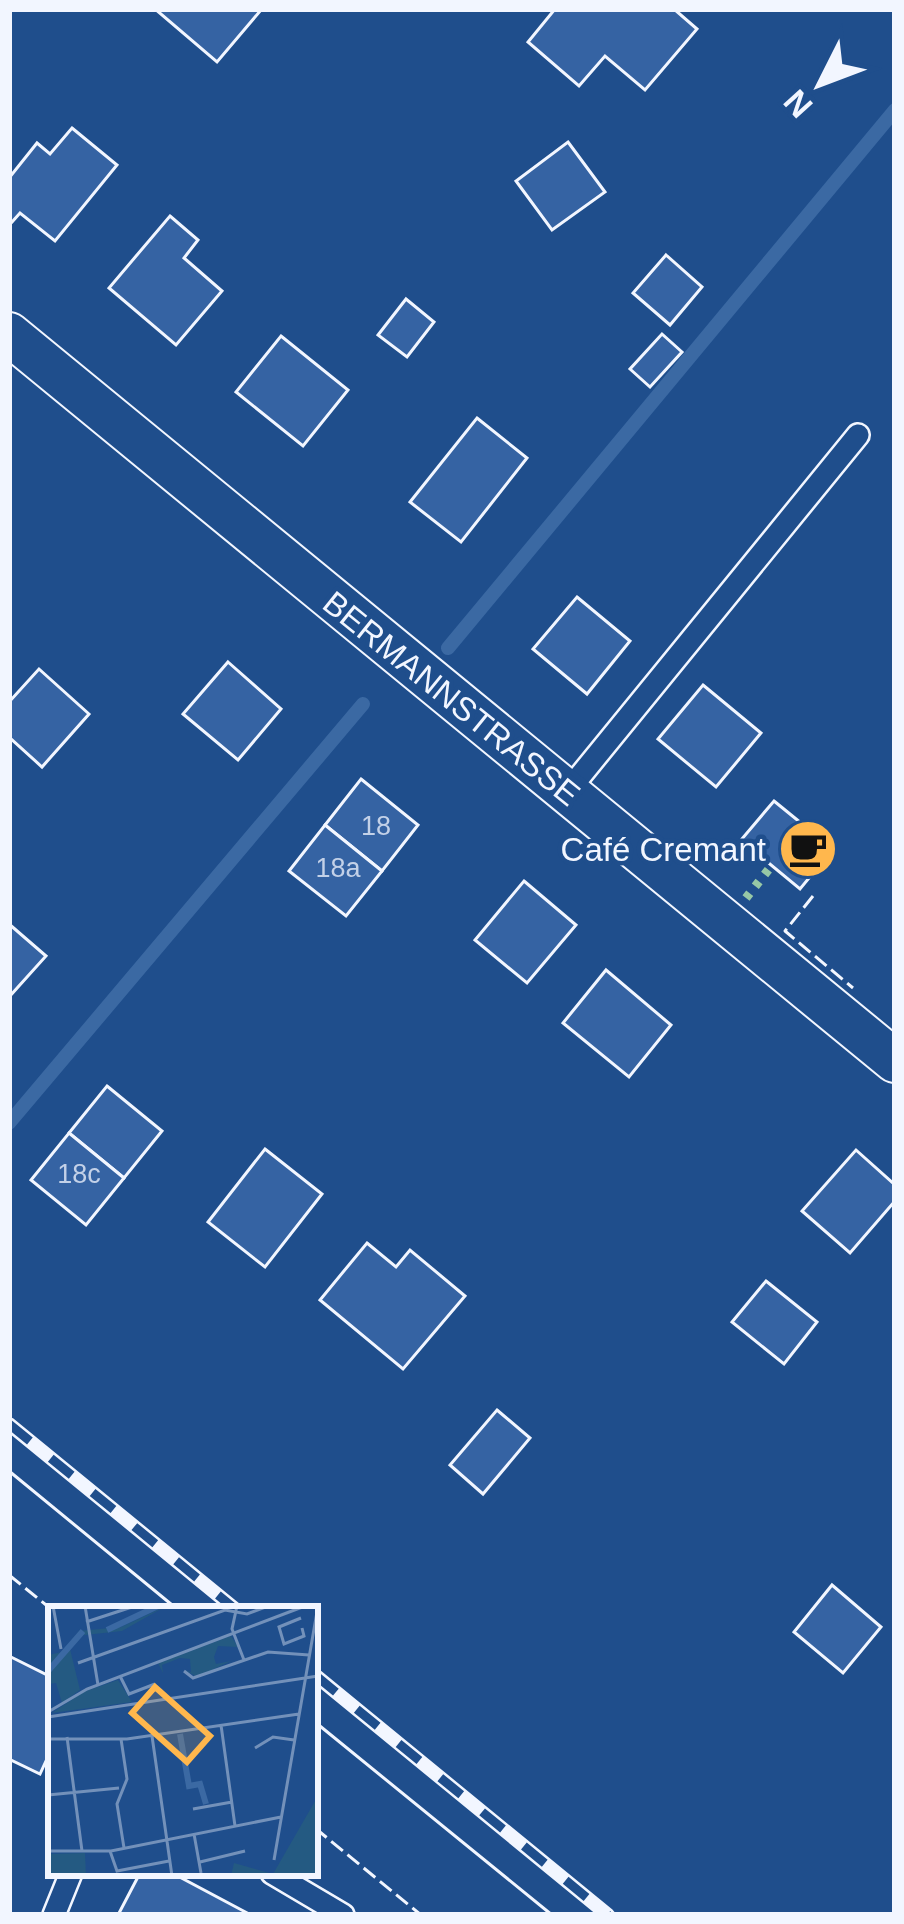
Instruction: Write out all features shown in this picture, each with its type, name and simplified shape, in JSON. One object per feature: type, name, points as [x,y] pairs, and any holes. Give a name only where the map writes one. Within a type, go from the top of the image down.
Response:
[{"type":"street","name":"BERMANNSTRASSE","points":[[9,334],[895,1061]]},
{"type":"lane","points":[[567,792],[858,435]]},
{"type":"lane","points":[[54,1915],[70,1876]]},
{"type":"lane","points":[[277,1876],[343,1915]]},
{"type":"building","points":[[155,9],[259,9],[261,10],[217,62]]},
{"type":"building","points":[[555,9],[674,9],[697,29],[645,90],[605,56],[579,86],[528,42]]},
{"type":"building","points":[[72,128],[117,165],[55,241],[20,213],[9,220],[9,178],[37,143],[50,154]]},
{"type":"building","points":[[568,142],[605,192],[552,230],[516,181]]},
{"type":"building","points":[[170,216],[198,240],[184,258],[222,291],[176,345],[109,288]]},
{"type":"building","points":[[666,255],[702,287],[670,325],[633,293]]},
{"type":"building","points":[[406,299],[434,322],[407,357],[378,335]]},
{"type":"building","points":[[662,334],[682,352],[650,387],[630,369]]},
{"type":"building","points":[[281,336],[348,390],[303,446],[236,392]]},
{"type":"building","points":[[477,418],[527,458],[461,542],[410,502]]},
{"type":"building","points":[[577,597],[630,641],[587,694],[533,649]]},
{"type":"building","points":[[228,662],[281,709],[238,760],[183,714]]},
{"type":"building","points":[[39,669],[89,714],[42,767],[9,737],[9,702]]},
{"type":"building","points":[[703,685],[761,733],[716,787],[658,739]]},
{"type":"building","points":[[361,779],[418,825],[382,871],[325,825]]},
{"type":"building","points":[[774,801],[833,849],[800,889],[741,840]]},
{"type":"building","points":[[325,825],[382,871],[346,916],[289,871]]},
{"type":"building","points":[[524,881],[576,925],[527,983],[475,940]]},
{"type":"building","points":[[9,924],[46,956],[9,997]]},
{"type":"building","points":[[606,970],[671,1025],[629,1077],[563,1023]]},
{"type":"building","points":[[107,1086],[162,1131],[124,1178],[69,1133]]},
{"type":"building","points":[[69,1133],[124,1178],[86,1225],[31,1180]]},
{"type":"building","points":[[265,1149],[322,1194],[265,1267],[208,1222]]},
{"type":"building","points":[[856,1150],[895,1185],[895,1201],[850,1253],[802,1211]]},
{"type":"building","points":[[367,1243],[396,1267],[410,1250],[465,1296],[403,1369],[320,1300]]},
{"type":"building","points":[[766,1281],[817,1322],[784,1364],[732,1322]]},
{"type":"building","points":[[497,1410],[530,1438],[483,1494],[450,1465]]},
{"type":"building","points":[[832,1585],[881,1627],[843,1673],[794,1632]]},
{"type":"building","points":[[9,1656],[48,1676],[48,1757],[40,1774],[9,1759]]},
{"type":"building","points":[[138,1876],[178,1876],[251,1915],[118,1915]]},
{"type":"waterway","points":[[448,648],[895,110]]},
{"type":"waterway","points":[[9,1123],[363,704]]},
{"type":"tram line","points":[[9,1471],[173,1606]]},
{"type":"tram line","points":[[318,1724],[552,1915]]},
{"type":"railway","points":[[9,1424],[231,1606]]},
{"type":"railway","points":[[318,1677],[608,1915]]},
{"type":"hedge","points":[[746,898],[769,869]]},
{"type":"fence","points":[[813,896],[785,931],[853,988]]},
{"type":"fence","points":[[9,1575],[48,1607]]},
{"type":"fence","points":[[318,1830],[421,1915]]},
{"type":"place","name":"Café Cremant","points":[[808,849]]}]
